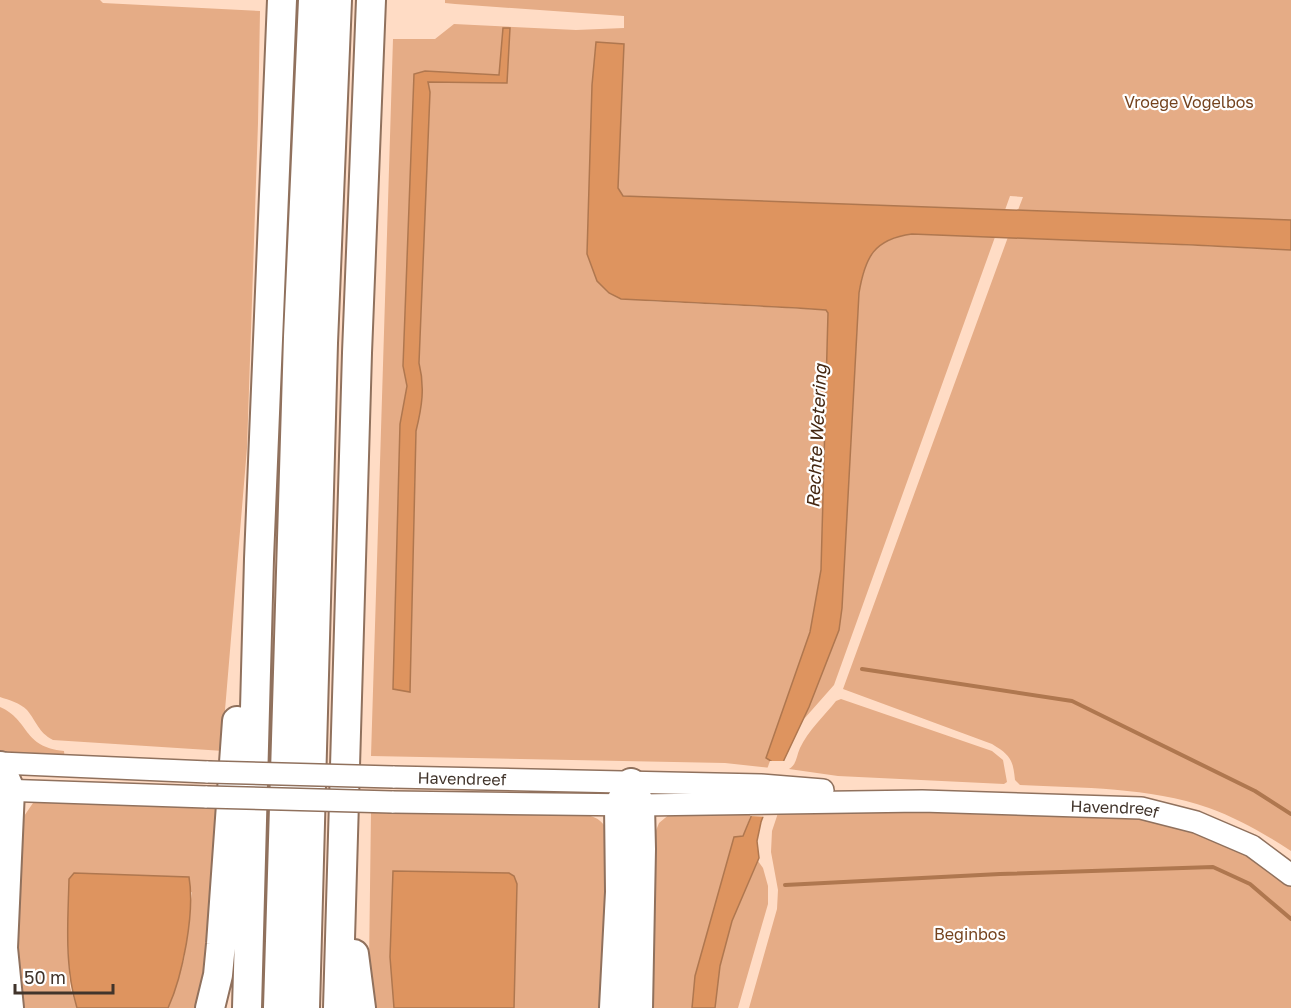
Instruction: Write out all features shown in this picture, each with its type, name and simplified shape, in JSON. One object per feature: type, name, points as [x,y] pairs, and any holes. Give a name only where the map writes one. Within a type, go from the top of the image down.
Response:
[{"type":"highway","points":[[247,1008],[259,559],[282,10]]},
{"type":"highway","points":[[278,1008],[297,349],[324,11]]},
{"type":"highway","points":[[305,1008],[322,343],[324,11]]},
{"type":"highway","points":[[338,1008],[370,12]]},
{"type":"highway","points":[[210,1008],[218,975],[221,944],[238,700],[259,559]]},
{"type":"highway","points":[[3,777],[3,948],[9,1008]]},
{"type":"highway","points":[[614,1008],[620,892],[630,797]]},
{"type":"highway","points":[[630,797],[641,849],[638,1008]]},
{"type":"highway","points":[[342,867],[361,1008]]},
{"type":"main road","name":"Havendreef","points":[[3,777],[208,772],[393,777],[630,797]]},
{"type":"main road","name":"Havendreef","points":[[3,777],[207,797],[392,802],[769,794],[1141,808],[1196,822],[1252,846],[1291,875]]},
{"type":"green space","points":[[0,0],[100,0],[103,3],[260,11],[247,448],[224,722],[224,751],[53,740],[41,730],[24,708],[0,697]]},
{"type":"green space","name":"Vroege Vogelbos","points":[[445,0],[1291,0],[1291,220],[1018,210],[1023,197],[1010,196],[1005,210],[623,196],[618,188],[623,44],[596,42],[592,85],[587,254],[646,301],[826,310],[828,313],[821,570],[810,632],[766,758],[772,760],[771,768],[725,763],[371,756],[393,39],[435,39],[454,24],[576,30],[624,28],[624,16],[445,3]],"holes":[[[503,28],[507,83],[428,81],[430,92],[419,363],[422,389],[416,430],[410,692],[393,688],[400,424],[407,385],[403,366],[414,74],[425,71],[500,75]]]},
{"type":"green space","points":[[912,234],[995,237],[834,685],[804,719],[839,630],[842,608],[861,280],[868,260],[880,245],[899,236]]},
{"type":"green space","points":[[1008,237],[1291,250],[1291,851],[1230,817],[1186,801],[1139,792],[1020,785],[1015,780],[1009,758],[992,744],[843,689]]},
{"type":"green space","points":[[841,699],[992,751],[1003,760],[1007,782],[1004,784],[838,776],[789,769],[795,763],[803,742],[836,701]]},
{"type":"green space","points":[[0,707],[10,712],[40,744],[64,751],[65,761],[0,754]]},
{"type":"green space","points":[[43,800],[220,808],[210,945],[198,1008],[168,1008],[184,960],[192,892],[67,942],[70,987],[77,1008],[24,1008],[19,997],[15,961],[20,822],[33,803]]},
{"type":"green space","points":[[753,809],[743,836],[734,837],[695,976],[692,1008],[646,1008],[653,838],[659,823],[671,813]]},
{"type":"green space","name":"Beginbos","points":[[779,810],[1143,817],[1217,838],[1273,870],[1291,885],[1291,1008],[749,1008],[777,909],[778,890],[771,852],[772,831]]},
{"type":"green space","points":[[371,811],[581,814],[598,819],[607,830],[611,841],[603,1008],[514,1008],[517,884],[510,873],[393,871],[394,1008],[372,1008],[369,965]]},
{"type":"green space","points":[[758,861],[763,868],[768,886],[768,904],[738,1008],[715,1008],[720,966],[732,921]]},
{"type":"shaded area","points":[[503,28],[510,28],[507,83],[428,82],[430,92],[419,363],[422,389],[416,431],[410,692],[393,689],[400,424],[407,386],[403,366],[414,74],[425,71],[499,75]]},
{"type":"shaded area","points":[[596,42],[624,44],[618,188],[623,196],[1291,220],[1291,250],[912,234],[899,236],[880,245],[868,260],[859,293],[839,630],[809,707],[784,760],[761,822],[757,841],[759,858],[732,921],[720,966],[715,1008],[692,1008],[695,976],[734,837],[743,836],[771,768],[771,761],[766,758],[810,632],[821,570],[828,313],[826,310],[797,308],[621,299],[609,293],[597,281],[587,254],[592,85]]},
{"type":"shaded area","points":[[393,871],[509,873],[514,876],[517,884],[514,1008],[394,1008],[390,957]]},
{"type":"shaded area","points":[[74,873],[189,877],[189,925],[183,961],[168,1008],[77,1008],[70,976],[68,944],[69,879]]},
{"type":"pier","points":[[770,761],[786,761],[767,817],[750,816]]},
{"type":"waterway","points":[[862,669],[1072,701],[1255,791],[1291,814]]},
{"type":"waterway","points":[[785,885],[1000,874],[1213,867],[1250,884],[1291,919]]},
{"type":"water label","name":"Rechte Wetering","points":[[817,436]]}]
